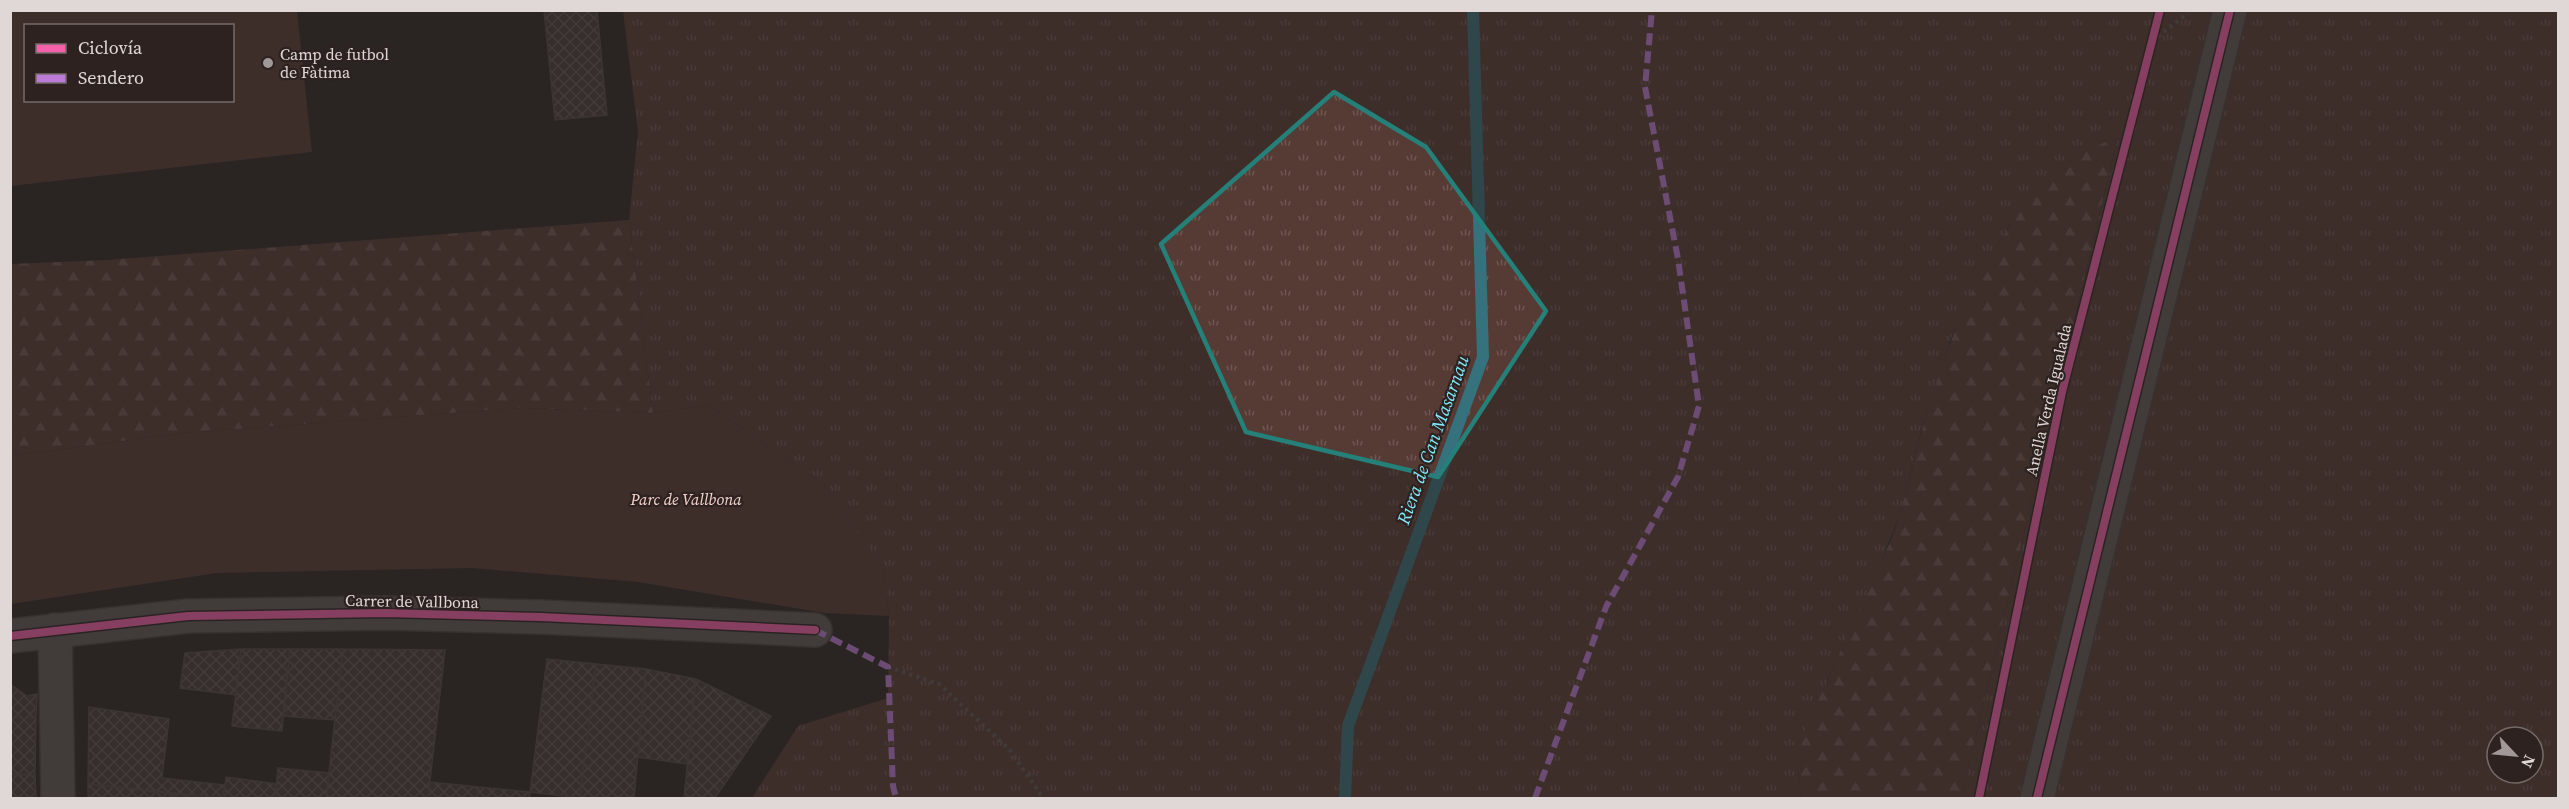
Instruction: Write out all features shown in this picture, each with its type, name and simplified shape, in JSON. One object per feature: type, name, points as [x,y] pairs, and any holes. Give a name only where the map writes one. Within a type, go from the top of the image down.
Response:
[{"type":"street","points":[[2037,798],[2230,10]]},
{"type":"street","name":"Carrer de Vallbona","points":[[10,636],[188,616],[385,613],[542,617],[815,630]]},
{"type":"street","points":[[56,630],[58,798]]},
{"type":"path","points":[[2152,41],[2191,10]]},
{"type":"path","points":[[2149,52],[2154,31]]},
{"type":"path","points":[[888,668],[939,684],[1010,750],[1043,798]]},
{"type":"highlighted area","points":[[1334,92],[1426,147],[1546,311],[1438,477],[1246,432],[1161,244]]},
{"type":"green space","name":"Camp de futbol de Fàtima","points":[[10,11],[297,11],[312,152],[11,186]]},
{"type":"green space","points":[[623,11],[2558,11],[2558,798],[1961,798],[2118,137],[2074,159],[2009,226],[1952,336],[1923,424],[1900,514],[1868,595],[1828,678],[1798,766],[1801,798],[752,798],[798,726],[888,698],[889,616],[883,569],[822,483],[708,405],[653,413],[629,220],[638,132]]},
{"type":"green space","points":[[2118,136],[1961,798],[1801,798],[1798,766],[1803,734],[1891,540],[1946,353],[1978,280],[1997,245],[2045,184],[2074,159]]},
{"type":"green space","points":[[629,220],[653,413],[521,408],[184,433],[11,456],[10,264],[106,260]]},
{"type":"green space","name":"Parc de Vallbona","points":[[708,405],[822,483],[883,568],[889,616],[825,613],[638,582],[472,568],[217,573],[11,604],[11,456],[184,433],[521,408],[653,413]]},
{"type":"building","points":[[544,10],[597,10],[607,115],[555,120]]},
{"type":"building","points":[[241,649],[236,695],[180,688],[185,653]]},
{"type":"building","points":[[241,649],[290,649],[282,731],[232,726]]},
{"type":"building","points":[[290,649],[343,649],[335,720],[283,716]]},
{"type":"building","points":[[343,649],[445,650],[428,798],[326,798]]},
{"type":"building","points":[[547,659],[596,664],[580,798],[530,792]]},
{"type":"building","points":[[596,664],[646,669],[634,798],[580,798]]},
{"type":"building","points":[[646,669],[696,679],[687,764],[638,757]]},
{"type":"building","points":[[696,679],[771,716],[715,798],[684,798]]},
{"type":"building","points":[[10,684],[27,696],[37,694],[36,718],[10,718]]},
{"type":"building","points":[[89,707],[169,719],[162,778],[224,785],[223,798],[88,784]]},
{"type":"building","points":[[10,718],[36,718],[35,775],[10,774]]},
{"type":"building","points":[[278,768],[329,773],[326,798],[275,798]]},
{"type":"building","points":[[10,774],[35,775],[36,798],[10,798]]},
{"type":"building","points":[[226,777],[277,784],[275,798],[223,798]]},
{"type":"building","points":[[430,782],[478,787],[477,798],[428,798]]},
{"type":"building","points":[[88,784],[206,798],[88,798]]},
{"type":"building","points":[[478,787],[530,792],[530,798],[477,798]]},
{"type":"waterway","name":"Riera de Can Masarnau","points":[[1345,798],[1348,726],[1483,357],[1473,10]]},
{"type":"marked path","points":[[1535,798],[1606,607],[1678,477],[1699,406],[1678,259],[1645,87],[1652,10]]},
{"type":"marked path","points":[[815,630],[888,667],[893,786],[896,798]]},
{"type":"cycle path","name":"Anella Verda Igualada","points":[[1979,798],[2062,392],[2160,10]]},
{"type":"cycle path","points":[[2037,798],[2230,10]]},
{"type":"cycle path","points":[[10,636],[188,616],[385,613],[541,617],[815,630]]},
{"type":"place","name":"Camp de futbol de Fàtima","points":[[268,63]]}]
